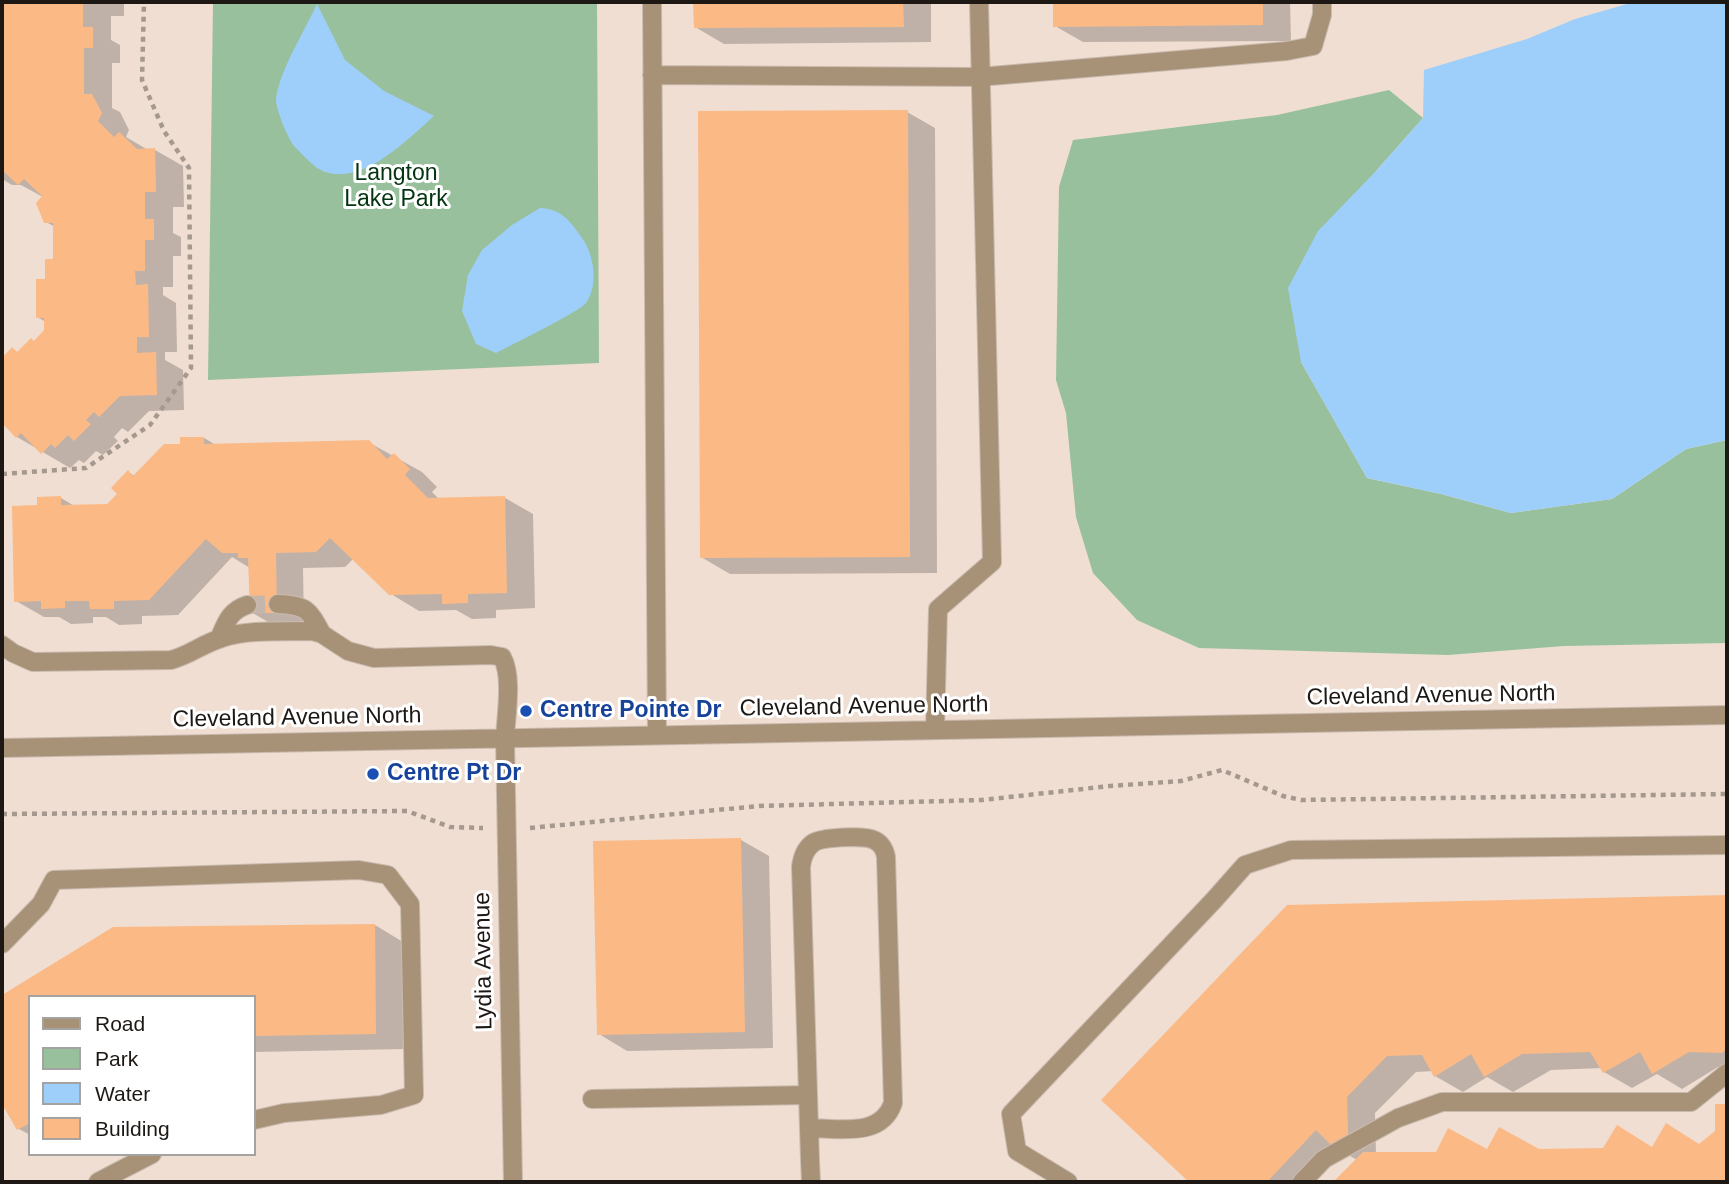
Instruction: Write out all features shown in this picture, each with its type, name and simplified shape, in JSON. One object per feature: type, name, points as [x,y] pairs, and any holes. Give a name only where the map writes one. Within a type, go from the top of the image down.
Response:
[{"type":"street","points":[[652,2],[657,736]]},
{"type":"street","points":[[935,730],[938,609],[992,562],[979,2]]},
{"type":"street","points":[[652,75],[979,77],[1287,51],[1313,46],[1322,15],[1322,2]]},
{"type":"street","points":[[278,604],[304,606],[322,634]]},
{"type":"street","points":[[219,639],[228,617],[236,609],[247,605]]},
{"type":"street","points":[[2,645],[33,662],[171,660],[232,635],[312,631],[322,634]]},
{"type":"street","name":"Lydia Avenue","points":[[322,634],[348,652],[374,658],[491,655],[502,657],[506,664],[506,828],[513,1182]]},
{"type":"street","name":"Cleveland Avenue North","points":[[2,748],[1727,715]]},
{"type":"street","points":[[809,1128],[871,1127],[885,1119],[893,1103],[886,857],[881,844],[867,837],[822,839],[814,843],[802,858],[801,867],[809,1128],[811,1182]]},
{"type":"street","points":[[1068,1182],[1017,1151],[1011,1114],[1245,864],[1292,850],[1727,845]]},
{"type":"street","points":[[2,944],[41,904],[54,880],[359,870],[388,875],[410,904],[414,1095],[381,1105],[284,1113],[256,1120]]},
{"type":"street","points":[[1302,1182],[1324,1159],[1398,1118],[1442,1102],[1691,1102],[1727,1073]]},
{"type":"street","points":[[592,1099],[808,1095]]},
{"type":"street","points":[[98,1182],[148,1156]]},
{"type":"path","points":[[2,474],[86,468],[150,425],[191,369],[189,168],[164,131],[142,80],[144,2]]},
{"type":"path","points":[[2,814],[407,811],[450,827],[547,827],[759,806],[982,800],[1181,781],[1222,770],[1283,796],[1301,800],[1727,794]]},
{"type":"green space","name":"Langton Lake Park","points":[[213,2],[597,2],[599,363],[208,380]]},
{"type":"green space","points":[[1389,90],[1423,118],[1376,171],[1301,362],[1367,478],[1511,513],[1612,499],[1686,449],[1727,440],[1727,643],[1564,646],[1448,655],[1199,648],[1137,620],[1093,573],[1076,517],[1066,413],[1056,380],[1059,187],[1073,140],[1277,115]]},
{"type":"water","points":[[1634,2],[1727,2],[1727,440],[1686,449],[1612,499],[1511,513],[1367,478],[1301,362],[1288,288],[1318,231],[1423,118],[1424,70],[1527,39],[1575,19]]},
{"type":"water","points":[[317,4],[345,60],[384,91],[434,116],[396,149],[366,168],[350,173],[334,174],[319,169],[307,159],[289,138],[276,102],[283,75]]},
{"type":"water","points":[[540,208],[560,213],[582,238],[592,261],[593,288],[581,307],[496,353],[476,344],[462,311],[468,275],[482,250],[512,225]]},
{"type":"building","points":[[2,2],[83,2],[83,27],[93,27],[93,48],[84,48],[84,94],[92,94],[102,113],[98,121],[114,137],[119,132],[137,149],[155,148],[156,192],[145,192],[145,219],[154,219],[154,240],[145,240],[145,271],[135,271],[136,285],[148,284],[149,337],[137,337],[137,353],[156,352],[157,395],[120,396],[99,417],[94,412],[86,420],[91,424],[74,441],[68,435],[55,448],[51,444],[41,454],[21,433],[16,438],[2,423],[2,358],[12,347],[17,352],[31,338],[34,341],[44,330],[44,318],[36,318],[36,279],[45,279],[45,259],[53,259],[53,223],[44,223],[36,203],[42,196],[24,179],[18,185],[2,170]]},
{"type":"building","points":[[693,2],[903,2],[904,27],[694,28]]},
{"type":"building","points":[[1053,2],[1263,2],[1263,25],[1053,27]]},
{"type":"building","points":[[908,110],[910,557],[700,558],[698,111]]},
{"type":"building","points":[[180,437],[204,437],[204,444],[369,440],[387,459],[394,453],[410,469],[405,475],[428,498],[505,496],[507,593],[468,594],[468,603],[442,604],[442,594],[389,595],[330,538],[316,552],[276,553],[277,613],[250,613],[248,558],[238,558],[238,553],[222,553],[206,539],[149,600],[114,601],[114,609],[90,609],[89,601],[65,601],[65,608],[41,609],[41,601],[14,602],[12,506],[37,505],[37,497],[61,496],[61,505],[107,504],[117,494],[111,488],[128,470],[133,476],[164,444],[180,444]]},
{"type":"building","points":[[741,838],[745,1032],[597,1035],[593,841]]},
{"type":"building","points":[[1727,895],[1727,1048],[1722,1053],[1689,1052],[1652,1074],[1640,1052],[1603,1073],[1590,1052],[1522,1054],[1484,1077],[1471,1054],[1434,1077],[1422,1055],[1387,1056],[1347,1097],[1348,1135],[1335,1149],[1316,1130],[1267,1182],[1189,1182],[1101,1100],[1287,905]]},
{"type":"building","points":[[375,924],[376,1034],[256,1036],[256,995],[28,995],[28,1124],[17,1130],[2,1104],[2,995],[113,927]]},
{"type":"building","points":[[1715,1104],[1727,1104],[1727,1182],[1333,1182],[1363,1152],[1436,1152],[1448,1128],[1487,1149],[1499,1127],[1539,1149],[1603,1148],[1617,1125],[1652,1147],[1666,1123],[1699,1144],[1715,1131]]},
{"type":"tunnel","points":[[247,605],[278,604]]},
{"type":"place","name":"Centre Pointe Dr","points":[[526,711]]},
{"type":"place","name":"Centre Pt Dr","points":[[373,774]]}]
